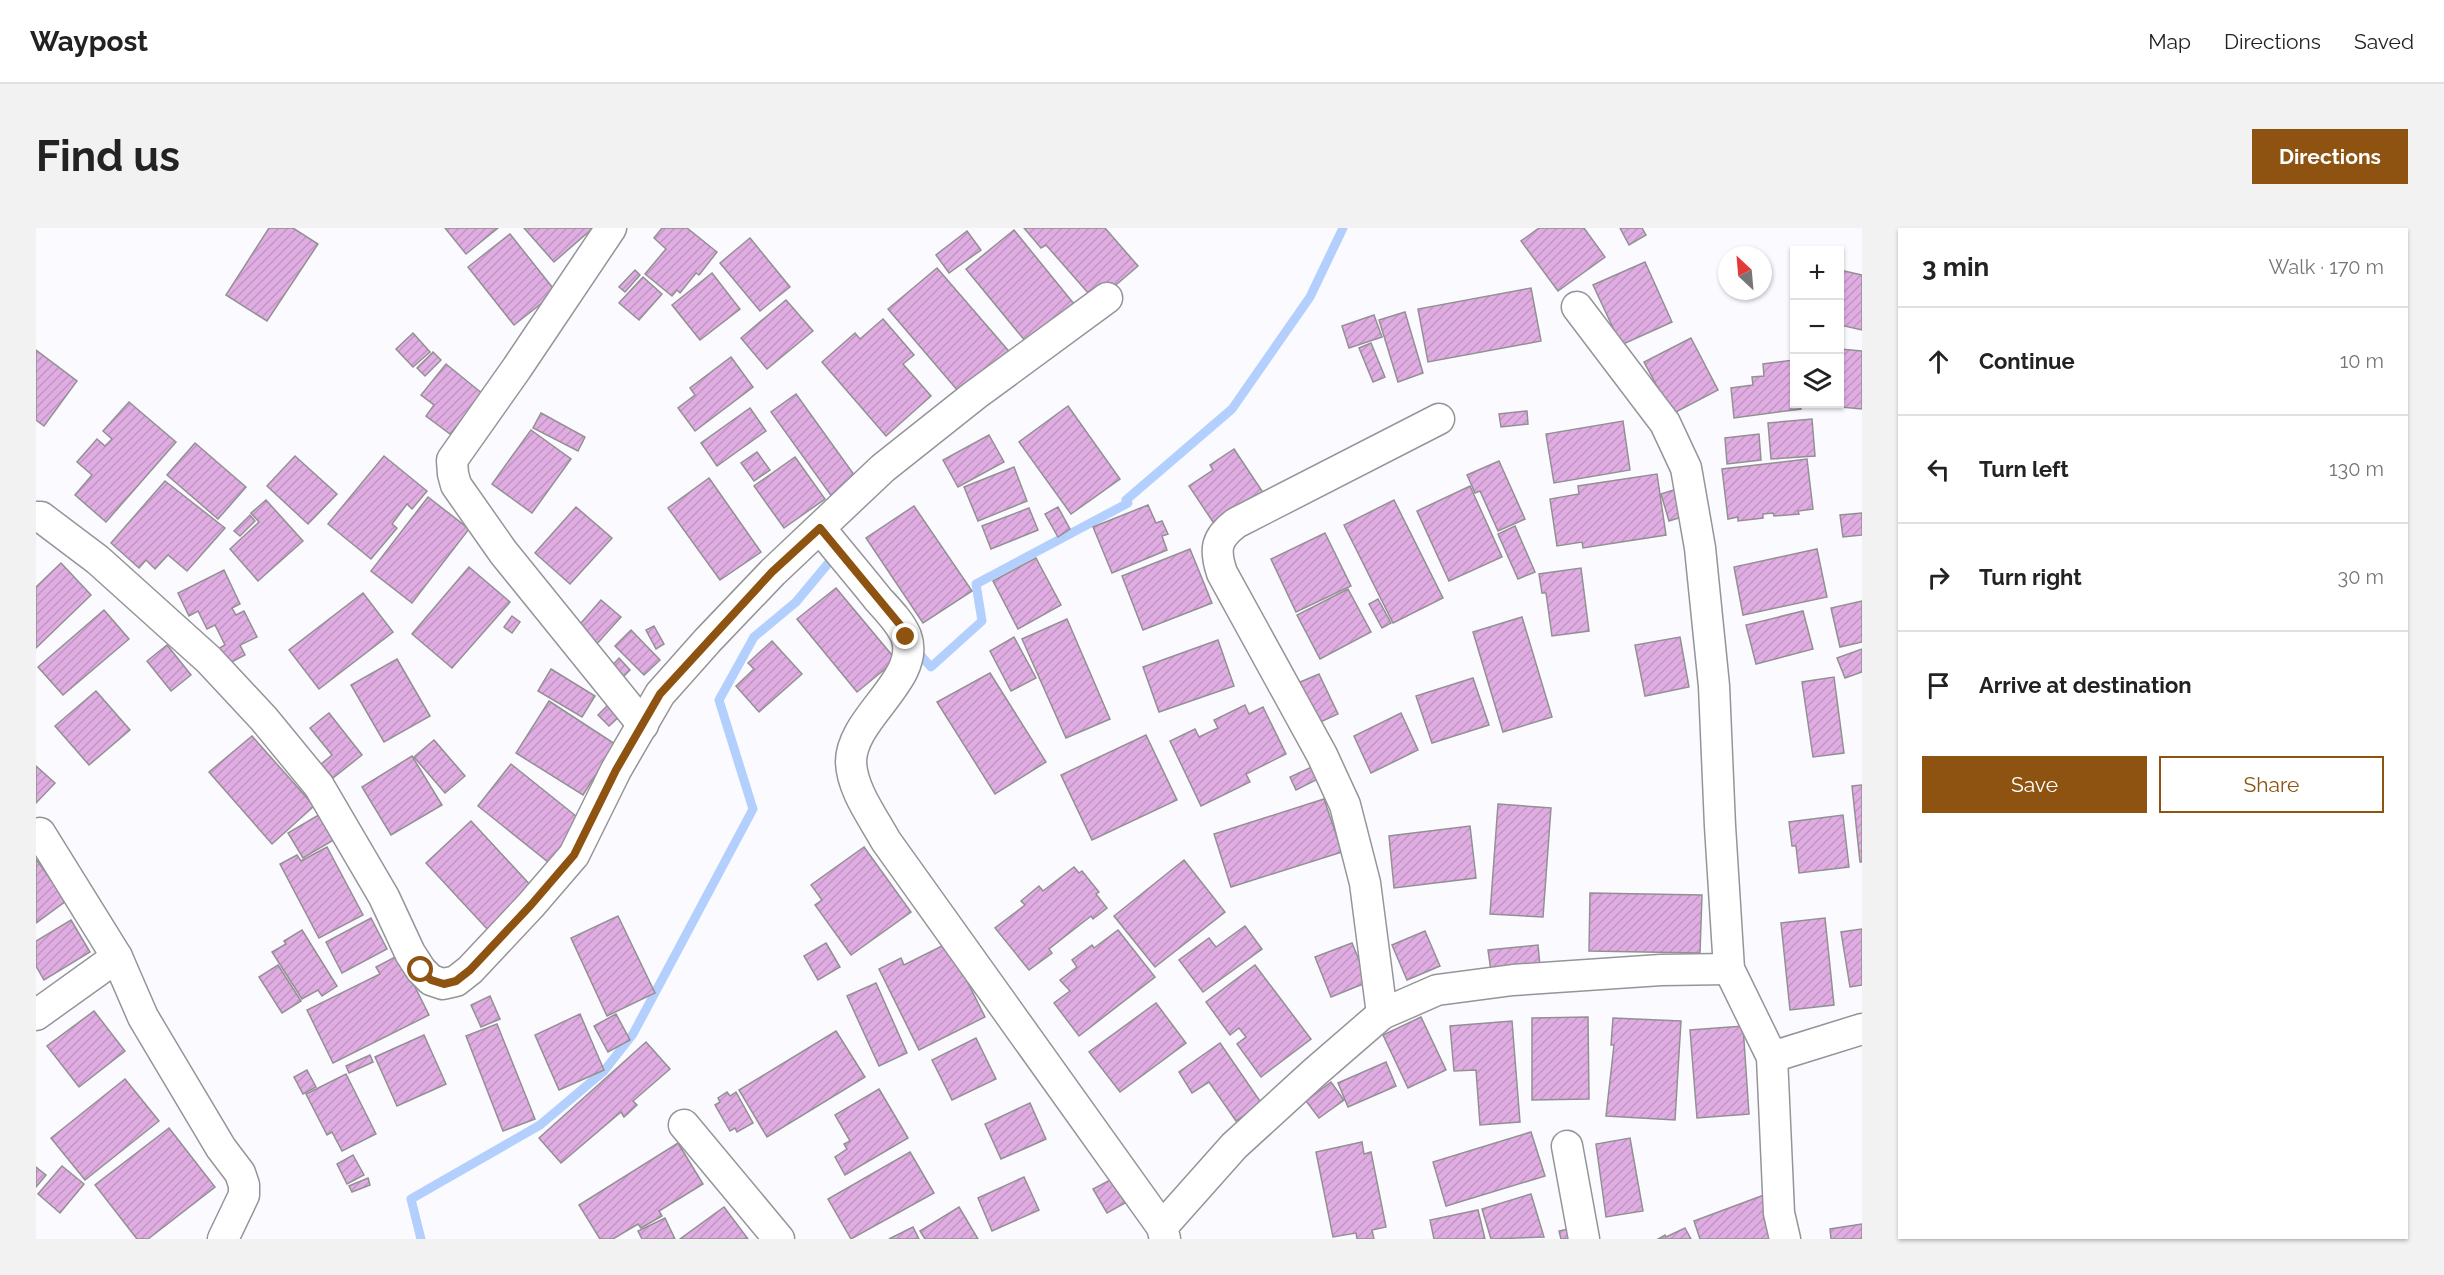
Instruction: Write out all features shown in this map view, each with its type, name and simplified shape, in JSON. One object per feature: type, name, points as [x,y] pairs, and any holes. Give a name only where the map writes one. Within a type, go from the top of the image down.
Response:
[{"type":"street","points":[[611,228],[452,460],[456,485],[503,552],[643,724]]},
{"type":"street","points":[[36,517],[41,518],[98,560],[209,660],[264,719],[318,786],[384,897],[410,953],[421,970],[431,980],[444,984],[456,981],[470,970],[574,855],[616,770],[660,694],[772,572],[892,460],[975,395],[1107,298]]},
{"type":"street","points":[[1576,307],[1665,423],[1686,468],[1700,548],[1714,686],[1729,969],[1772,1057],[1779,1213],[1785,1239]]},
{"type":"street","points":[[1382,1014],[1365,884],[1345,805],[1322,755],[1222,573],[1216,558],[1218,544],[1225,531],[1236,523],[1439,418]]},
{"type":"street","points":[[820,528],[901,626],[908,649],[906,663],[891,689],[869,717],[854,742],[851,763],[855,784],[886,841],[1163,1233],[1234,1146],[1315,1071],[1382,1014],[1437,990],[1513,980],[1661,970],[1729,969]]},
{"type":"street","points":[[40,833],[117,957],[143,1017],[221,1148],[240,1173],[244,1195],[223,1239]]},
{"type":"street","points":[[36,1015],[117,957]]},
{"type":"street","points":[[1772,1057],[1862,1029]]},
{"type":"street","points":[[684,1125],[779,1239]]},
{"type":"street","points":[[1567,1146],[1584,1239]]},
{"type":"building","points":[[269,228],[293,228],[318,244],[267,321],[226,295]]},
{"type":"building","points":[[445,228],[498,228],[466,254]]},
{"type":"building","points":[[524,228],[593,228],[554,262]]},
{"type":"building","points":[[662,228],[687,228],[717,252],[699,275],[696,273],[680,293],[677,290],[672,296],[645,274],[666,249],[654,238]]},
{"type":"building","points":[[1024,228],[1105,228],[1138,266],[1096,302],[1046,245],[1041,248]]},
{"type":"building","points":[[1539,228],[1584,228],[1605,257],[1558,291],[1521,241]]},
{"type":"building","points":[[1620,228],[1642,228],[1646,235],[1629,245]]},
{"type":"building","points":[[1014,230],[1074,304],[1026,342],[966,269]]},
{"type":"building","points":[[967,231],[981,250],[949,273],[936,255]]},
{"type":"building","points":[[510,234],[556,292],[514,325],[468,267]]},
{"type":"building","points":[[750,238],[790,287],[760,311],[720,263]]},
{"type":"building","points":[[1645,262],[1672,322],[1621,345],[1593,285]]},
{"type":"building","points":[[937,268],[1013,356],[964,398],[888,309]]},
{"type":"building","points":[[635,270],[640,275],[625,292],[619,287]]},
{"type":"building","points":[[1844,271],[1862,275],[1862,330],[1844,326]]},
{"type":"building","points":[[712,273],[740,309],[700,340],[672,305]]},
{"type":"building","points":[[643,277],[662,294],[639,320],[619,303]]},
{"type":"building","points":[[1531,288],[1541,341],[1428,362],[1418,309]]},
{"type":"building","points":[[786,300],[813,331],[767,369],[741,338]]},
{"type":"building","points":[[1405,312],[1423,373],[1398,382],[1379,320]]},
{"type":"building","points":[[1374,315],[1382,337],[1349,348],[1342,326]]},
{"type":"building","points":[[883,319],[914,355],[903,364],[931,396],[886,436],[822,362],[855,333],[860,339]]},
{"type":"building","points":[[413,333],[430,352],[413,367],[396,349]]},
{"type":"building","points":[[1691,338],[1718,390],[1672,414],[1644,362]]},
{"type":"building","points":[[1371,343],[1385,377],[1373,382],[1359,348]]},
{"type":"building","points":[[1844,349],[1862,351],[1862,409],[1844,407]]},
{"type":"building","points":[[36,350],[77,381],[44,426],[36,420]]},
{"type":"building","points":[[433,352],[441,360],[425,376],[417,368]]},
{"type":"building","points":[[731,357],[753,387],[695,431],[678,408],[695,395],[690,388]]},
{"type":"building","points":[[1790,361],[1790,408],[1801,409],[1734,418],[1731,388],[1753,385],[1752,377],[1764,376],[1763,364]]},
{"type":"building","points":[[446,364],[483,394],[450,434],[426,416],[434,405],[421,395]]},
{"type":"building","points":[[796,394],[860,483],[835,501],[771,412]]},
{"type":"building","points":[[129,402],[176,442],[106,522],[75,495],[92,475],[77,462],[97,439],[105,446],[112,439],[103,431]]},
{"type":"building","points":[[1068,406],[1120,479],[1071,514],[1019,442]]},
{"type":"building","points":[[750,408],[766,431],[717,466],[701,443]]},
{"type":"building","points":[[1527,411],[1528,424],[1501,427],[1499,414]]},
{"type":"building","points":[[541,413],[585,437],[578,451],[533,428]]},
{"type":"building","points":[[1812,419],[1815,456],[1771,459],[1768,423]]},
{"type":"building","points":[[1623,421],[1630,470],[1554,483],[1546,434]]},
{"type":"building","points":[[531,430],[571,459],[532,513],[492,484]]},
{"type":"building","points":[[1759,434],[1761,460],[1727,464],[1725,438]]},
{"type":"building","points":[[989,435],[1004,462],[958,487],[943,460]]},
{"type":"building","points":[[195,443],[246,487],[218,519],[167,475]]},
{"type":"building","points":[[1234,449],[1264,494],[1231,509],[1213,522],[1189,486],[1213,470],[1210,465]]},
{"type":"building","points":[[757,452],[770,470],[754,481],[741,463]]},
{"type":"building","points":[[295,456],[337,494],[308,524],[267,486]]},
{"type":"building","points":[[384,456],[427,491],[412,509],[407,504],[392,524],[397,528],[371,559],[328,524]]},
{"type":"building","points":[[795,457],[825,499],[784,528],[754,486]]},
{"type":"building","points":[[1807,459],[1813,509],[1798,511],[1799,514],[1774,516],[1773,513],[1763,514],[1763,518],[1738,521],[1738,517],[1728,519],[1722,469]]},
{"type":"building","points":[[1499,461],[1525,519],[1498,531],[1480,491],[1475,493],[1467,475]]},
{"type":"building","points":[[1014,467],[1027,501],[978,521],[964,487]]},
{"type":"building","points":[[1657,474],[1666,535],[1583,548],[1582,542],[1557,546],[1550,499],[1579,494],[1578,486]]},
{"type":"building","points":[[709,478],[761,552],[720,580],[668,508]]},
{"type":"building","points":[[165,481],[225,528],[187,571],[168,555],[155,569],[146,560],[139,568],[111,543]]},
{"type":"building","points":[[1470,486],[1502,557],[1449,581],[1417,511]]},
{"type":"building","points":[[1677,489],[1685,516],[1669,521],[1661,494]]},
{"type":"building","points":[[428,497],[469,529],[412,603],[371,571]]},
{"type":"building","points":[[266,500],[303,541],[258,581],[230,549],[259,522],[251,513]]},
{"type":"building","points":[[1394,500],[1443,598],[1393,623],[1344,525]]},
{"type":"building","points":[[1148,505],[1156,523],[1162,521],[1168,534],[1162,536],[1167,550],[1112,573],[1093,527]]},
{"type":"building","points":[[914,506],[972,591],[923,623],[866,538]]},
{"type":"building","points":[[576,507],[612,538],[570,584],[535,553]]},
{"type":"building","points":[[1058,507],[1070,529],[1058,537],[1045,514]]},
{"type":"building","points":[[1029,508],[1038,530],[991,549],[982,526]]},
{"type":"building","points":[[1862,513],[1862,535],[1843,537],[1840,515]]},
{"type":"building","points":[[250,515],[255,521],[240,536],[234,531]]},
{"type":"building","points":[[1515,526],[1535,572],[1518,579],[1498,534]]},
{"type":"building","points":[[1325,533],[1351,586],[1296,612],[1271,559]]},
{"type":"building","points":[[1190,549],[1212,603],[1143,630],[1122,576]]},
{"type":"building","points":[[1817,549],[1827,597],[1743,615],[1734,567]]},
{"type":"building","points":[[1036,558],[1061,605],[1018,629],[993,581]]},
{"type":"building","points":[[61,563],[91,595],[36,648],[36,587]]},
{"type":"building","points":[[469,567],[510,602],[452,668],[412,634]]},
{"type":"building","points":[[1581,568],[1589,631],[1552,636],[1546,593],[1542,593],[1539,574]]},
{"type":"building","points":[[224,570],[240,604],[232,608],[236,615],[244,611],[257,637],[240,645],[245,655],[224,666],[216,650],[225,645],[215,625],[207,629],[198,611],[189,616],[178,593]]},
{"type":"building","points":[[836,588],[896,660],[857,692],[797,619]]},
{"type":"building","points":[[1348,589],[1371,632],[1320,659],[1297,615]]},
{"type":"building","points":[[363,593],[393,632],[319,689],[289,650]]},
{"type":"building","points":[[1378,599],[1391,623],[1382,628],[1369,604]]},
{"type":"building","points":[[601,600],[621,617],[594,647],[575,630]]},
{"type":"building","points":[[1862,601],[1862,642],[1840,647],[1831,608]]},
{"type":"building","points":[[104,610],[129,639],[63,695],[38,667]]},
{"type":"building","points":[[1803,611],[1813,649],[1756,664],[1746,625]]},
{"type":"building","points":[[512,616],[520,622],[512,633],[504,627]]},
{"type":"building","points":[[1522,617],[1552,717],[1503,732],[1473,632]]},
{"type":"building","points":[[1067,619],[1110,719],[1066,738],[1022,639]]},
{"type":"building","points":[[654,626],[664,644],[656,649],[646,630]]},
{"type":"building","points":[[631,630],[660,660],[644,675],[615,646]]},
{"type":"building","points":[[1014,637],[1036,678],[1011,691],[990,651]]},
{"type":"building","points":[[1680,637],[1689,687],[1645,696],[1635,645]]},
{"type":"building","points":[[1218,640],[1234,686],[1159,712],[1143,667]]},
{"type":"building","points":[[772,641],[802,674],[759,712],[736,686],[754,669],[748,663]]},
{"type":"building","points":[[167,645],[191,675],[171,691],[147,661]]},
{"type":"building","points":[[1862,649],[1862,672],[1845,678],[1837,658]]},
{"type":"building","points":[[619,658],[630,670],[622,678],[611,667]]},
{"type":"building","points":[[397,659],[430,716],[384,742],[351,685]]},
{"type":"building","points":[[551,669],[595,696],[582,717],[538,691]]},
{"type":"building","points":[[990,673],[1046,762],[995,794],[937,702]]},
{"type":"building","points":[[1319,674],[1338,714],[1316,724],[1298,683]]},
{"type":"building","points":[[1834,677],[1844,753],[1813,757],[1802,682]]},
{"type":"building","points":[[1473,678],[1489,725],[1432,743],[1416,696]]},
{"type":"building","points":[[96,691],[130,730],[89,765],[55,726]]},
{"type":"building","points":[[549,701],[615,744],[583,795],[516,753]]},
{"type":"building","points":[[609,704],[621,715],[609,726],[598,715]]},
{"type":"building","points":[[1245,705],[1249,714],[1263,707],[1286,754],[1246,774],[1250,782],[1201,806],[1170,741],[1195,729],[1199,737],[1218,728],[1214,720]]},
{"type":"building","points":[[329,713],[362,755],[333,778],[321,764],[332,755],[310,728]]},
{"type":"building","points":[[1401,713],[1418,750],[1371,773],[1354,736]]},
{"type":"building","points":[[1146,735],[1177,800],[1092,840],[1061,775]]},
{"type":"building","points":[[252,736],[314,806],[272,844],[209,772]]},
{"type":"building","points":[[434,740],[465,776],[445,793],[414,757]]},
{"type":"building","points":[[412,756],[442,805],[391,835],[362,787]]},
{"type":"building","points":[[511,764],[586,824],[553,866],[478,806]]},
{"type":"building","points":[[36,766],[55,783],[36,803]]},
{"type":"building","points":[[1314,766],[1320,778],[1296,790],[1290,777]]},
{"type":"building","points":[[1862,785],[1862,862],[1860,862],[1852,786]]},
{"type":"building","points":[[1324,799],[1342,852],[1231,887],[1214,834]]},
{"type":"building","points":[[1498,804],[1551,808],[1543,917],[1490,914]]},
{"type":"building","points":[[327,810],[342,835],[303,858],[288,833]]},
{"type":"building","points":[[1843,815],[1849,867],[1799,873],[1796,846],[1792,846],[1789,822]]},
{"type":"building","points":[[471,821],[534,889],[489,931],[426,863]]},
{"type":"building","points":[[1470,826],[1476,878],[1394,888],[1389,836]]},
{"type":"building","points":[[327,847],[363,915],[319,938],[280,864],[297,855],[301,861]]},
{"type":"building","points":[[864,847],[911,912],[851,955],[815,905],[822,900],[811,885]]},
{"type":"building","points":[[36,859],[66,901],[36,923]]},
{"type":"building","points":[[1184,860],[1225,912],[1155,967],[1114,916]]},
{"type":"building","points":[[1074,867],[1079,873],[1082,871],[1099,892],[1096,894],[1107,908],[1093,919],[1091,916],[1049,949],[1052,953],[1029,970],[995,928],[1025,905],[1021,901],[1039,886],[1043,891]]},
{"type":"building","points":[[1590,893],[1702,895],[1700,953],[1589,951]]},
{"type":"building","points":[[618,916],[655,993],[607,1016],[571,938]]},
{"type":"building","points":[[371,918],[387,949],[342,973],[326,942]]},
{"type":"building","points":[[1825,918],[1834,1005],[1790,1010],[1781,923]]},
{"type":"building","points":[[71,920],[90,952],[44,980],[36,966],[36,941]]},
{"type":"building","points":[[1245,926],[1262,949],[1203,992],[1179,960],[1209,938],[1216,947]]},
{"type":"building","points":[[1862,929],[1862,985],[1850,987],[1841,932]]},
{"type":"building","points":[[302,930],[337,986],[322,996],[318,990],[302,999],[272,952],[286,944],[284,941]]},
{"type":"building","points":[[1118,930],[1155,977],[1079,1036],[1054,1003],[1070,991],[1060,980],[1077,967],[1072,960],[1092,945],[1094,948]]},
{"type":"building","points":[[1425,931],[1440,966],[1407,980],[1392,945]]},
{"type":"building","points":[[826,943],[840,967],[818,980],[804,956]]},
{"type":"building","points":[[948,943],[985,1017],[919,1050],[879,969],[901,958],[904,965]]},
{"type":"building","points":[[1352,943],[1368,982],[1331,997],[1315,957]]},
{"type":"building","points":[[1538,945],[1540,966],[1491,971],[1488,950]]},
{"type":"building","points":[[399,955],[429,1015],[333,1063],[307,1010],[380,974],[376,967]]},
{"type":"building","points":[[278,965],[301,1001],[282,1013],[259,977]]},
{"type":"building","points":[[1255,965],[1311,1039],[1261,1077],[1237,1044],[1246,1037],[1239,1028],[1230,1035],[1206,1002]]},
{"type":"building","points":[[876,983],[907,1053],[879,1066],[847,996]]},
{"type":"building","points":[[490,996],[500,1019],[481,1027],[471,1005]]},
{"type":"building","points":[[1156,1003],[1186,1043],[1120,1092],[1089,1052]]},
{"type":"building","points":[[94,1011],[125,1051],[79,1087],[47,1046]]},
{"type":"building","points":[[580,1014],[604,1070],[559,1090],[535,1035]]},
{"type":"building","points":[[616,1014],[630,1040],[608,1052],[594,1026]]},
{"type":"building","points":[[1421,1017],[1446,1070],[1408,1088],[1383,1035]]},
{"type":"building","points":[[1588,1017],[1589,1099],[1532,1100],[1532,1018]]},
{"type":"building","points":[[1613,1018],[1681,1021],[1675,1120],[1606,1116],[1614,1045],[1611,1045]]},
{"type":"building","points":[[1512,1021],[1520,1122],[1480,1125],[1476,1070],[1454,1071],[1450,1026]]},
{"type":"building","points":[[497,1024],[535,1119],[503,1131],[466,1036]]},
{"type":"building","points":[[1743,1026],[1749,1114],[1697,1118],[1690,1030]]},
{"type":"building","points":[[836,1031],[865,1077],[767,1137],[739,1090]]},
{"type":"building","points":[[424,1035],[446,1084],[397,1106],[375,1057]]},
{"type":"building","points":[[976,1038],[996,1079],[952,1100],[932,1060]]},
{"type":"building","points":[[646,1042],[670,1069],[633,1101],[637,1105],[624,1117],[621,1112],[561,1163],[539,1138]]},
{"type":"building","points":[[1220,1043],[1262,1104],[1236,1121],[1209,1082],[1192,1093],[1179,1072]]},
{"type":"building","points":[[370,1055],[373,1062],[349,1073],[346,1066]]},
{"type":"building","points":[[1386,1062],[1396,1086],[1348,1107],[1338,1083]]},
{"type":"building","points":[[307,1070],[316,1087],[303,1094],[294,1077]]},
{"type":"building","points":[[346,1074],[376,1134],[342,1151],[332,1132],[327,1135],[306,1094]]},
{"type":"building","points":[[125,1079],[159,1121],[85,1180],[51,1138]]},
{"type":"building","points":[[1331,1082],[1344,1100],[1319,1118],[1306,1101]]},
{"type":"building","points":[[879,1089],[908,1138],[845,1175],[835,1157],[847,1149],[844,1144],[850,1141],[835,1115]]},
{"type":"building","points":[[727,1092],[730,1096],[736,1092],[753,1123],[737,1132],[735,1128],[730,1131],[715,1105],[720,1102],[718,1098]]},
{"type":"building","points":[[1030,1103],[1046,1139],[1001,1159],[985,1124]]},
{"type":"building","points":[[169,1128],[215,1187],[148,1239],[137,1239],[95,1185]]},
{"type":"building","points":[[1531,1132],[1545,1176],[1446,1206],[1433,1162]]},
{"type":"building","points":[[1630,1138],[1643,1211],[1606,1217],[1596,1144]]},
{"type":"building","points":[[1362,1142],[1364,1154],[1371,1152],[1386,1227],[1372,1230],[1374,1239],[1357,1239],[1356,1233],[1333,1237],[1316,1152]]},
{"type":"building","points":[[678,1143],[703,1184],[659,1211],[662,1216],[641,1228],[638,1224],[613,1239],[600,1239],[579,1205]]},
{"type":"building","points":[[910,1152],[934,1193],[851,1239],[828,1199]]},
{"type":"building","points":[[353,1155],[364,1175],[347,1184],[337,1164]]},
{"type":"building","points":[[62,1166],[84,1184],[60,1213],[38,1194]]},
{"type":"building","points":[[36,1167],[46,1175],[36,1187]]},
{"type":"building","points":[[1024,1177],[1039,1210],[992,1231],[978,1198]]},
{"type":"building","points":[[368,1178],[370,1185],[352,1192],[349,1186]]},
{"type":"building","points":[[1112,1179],[1125,1203],[1107,1213],[1093,1189]]},
{"type":"building","points":[[1531,1194],[1544,1237],[1491,1239],[1482,1209]]},
{"type":"building","points":[[1764,1195],[1780,1239],[1700,1239],[1694,1221]]},
{"type":"building","points":[[724,1207],[748,1239],[680,1239]]},
{"type":"building","points":[[959,1207],[978,1239],[925,1239],[920,1231]]},
{"type":"building","points":[[1478,1210],[1485,1239],[1434,1239],[1430,1220]]},
{"type":"building","points":[[665,1218],[675,1239],[642,1239],[638,1231]]},
{"type":"building","points":[[1862,1224],[1862,1239],[1831,1239],[1830,1229]]},
{"type":"building","points":[[913,1227],[919,1239],[889,1239]]},
{"type":"building","points":[[1573,1228],[1575,1239],[1561,1239],[1559,1231]]},
{"type":"building","points":[[1685,1228],[1691,1239],[1658,1239],[1665,1235],[1666,1237]]},
{"type":"waterway","points":[[914,648],[931,667],[982,621],[976,584],[1128,503],[1126,500],[1232,409],[1310,297],[1343,228]]},
{"type":"waterway","points":[[421,1239],[411,1199],[540,1125],[604,1071],[633,1034],[753,809],[719,700],[754,637],[796,602],[831,560],[837,566]]},
{"type":"route","points":[[421,970],[431,980],[444,984],[456,981],[470,970],[531,905],[574,855],[616,770],[660,694],[772,572],[820,528],[901,626],[906,637]]}]
